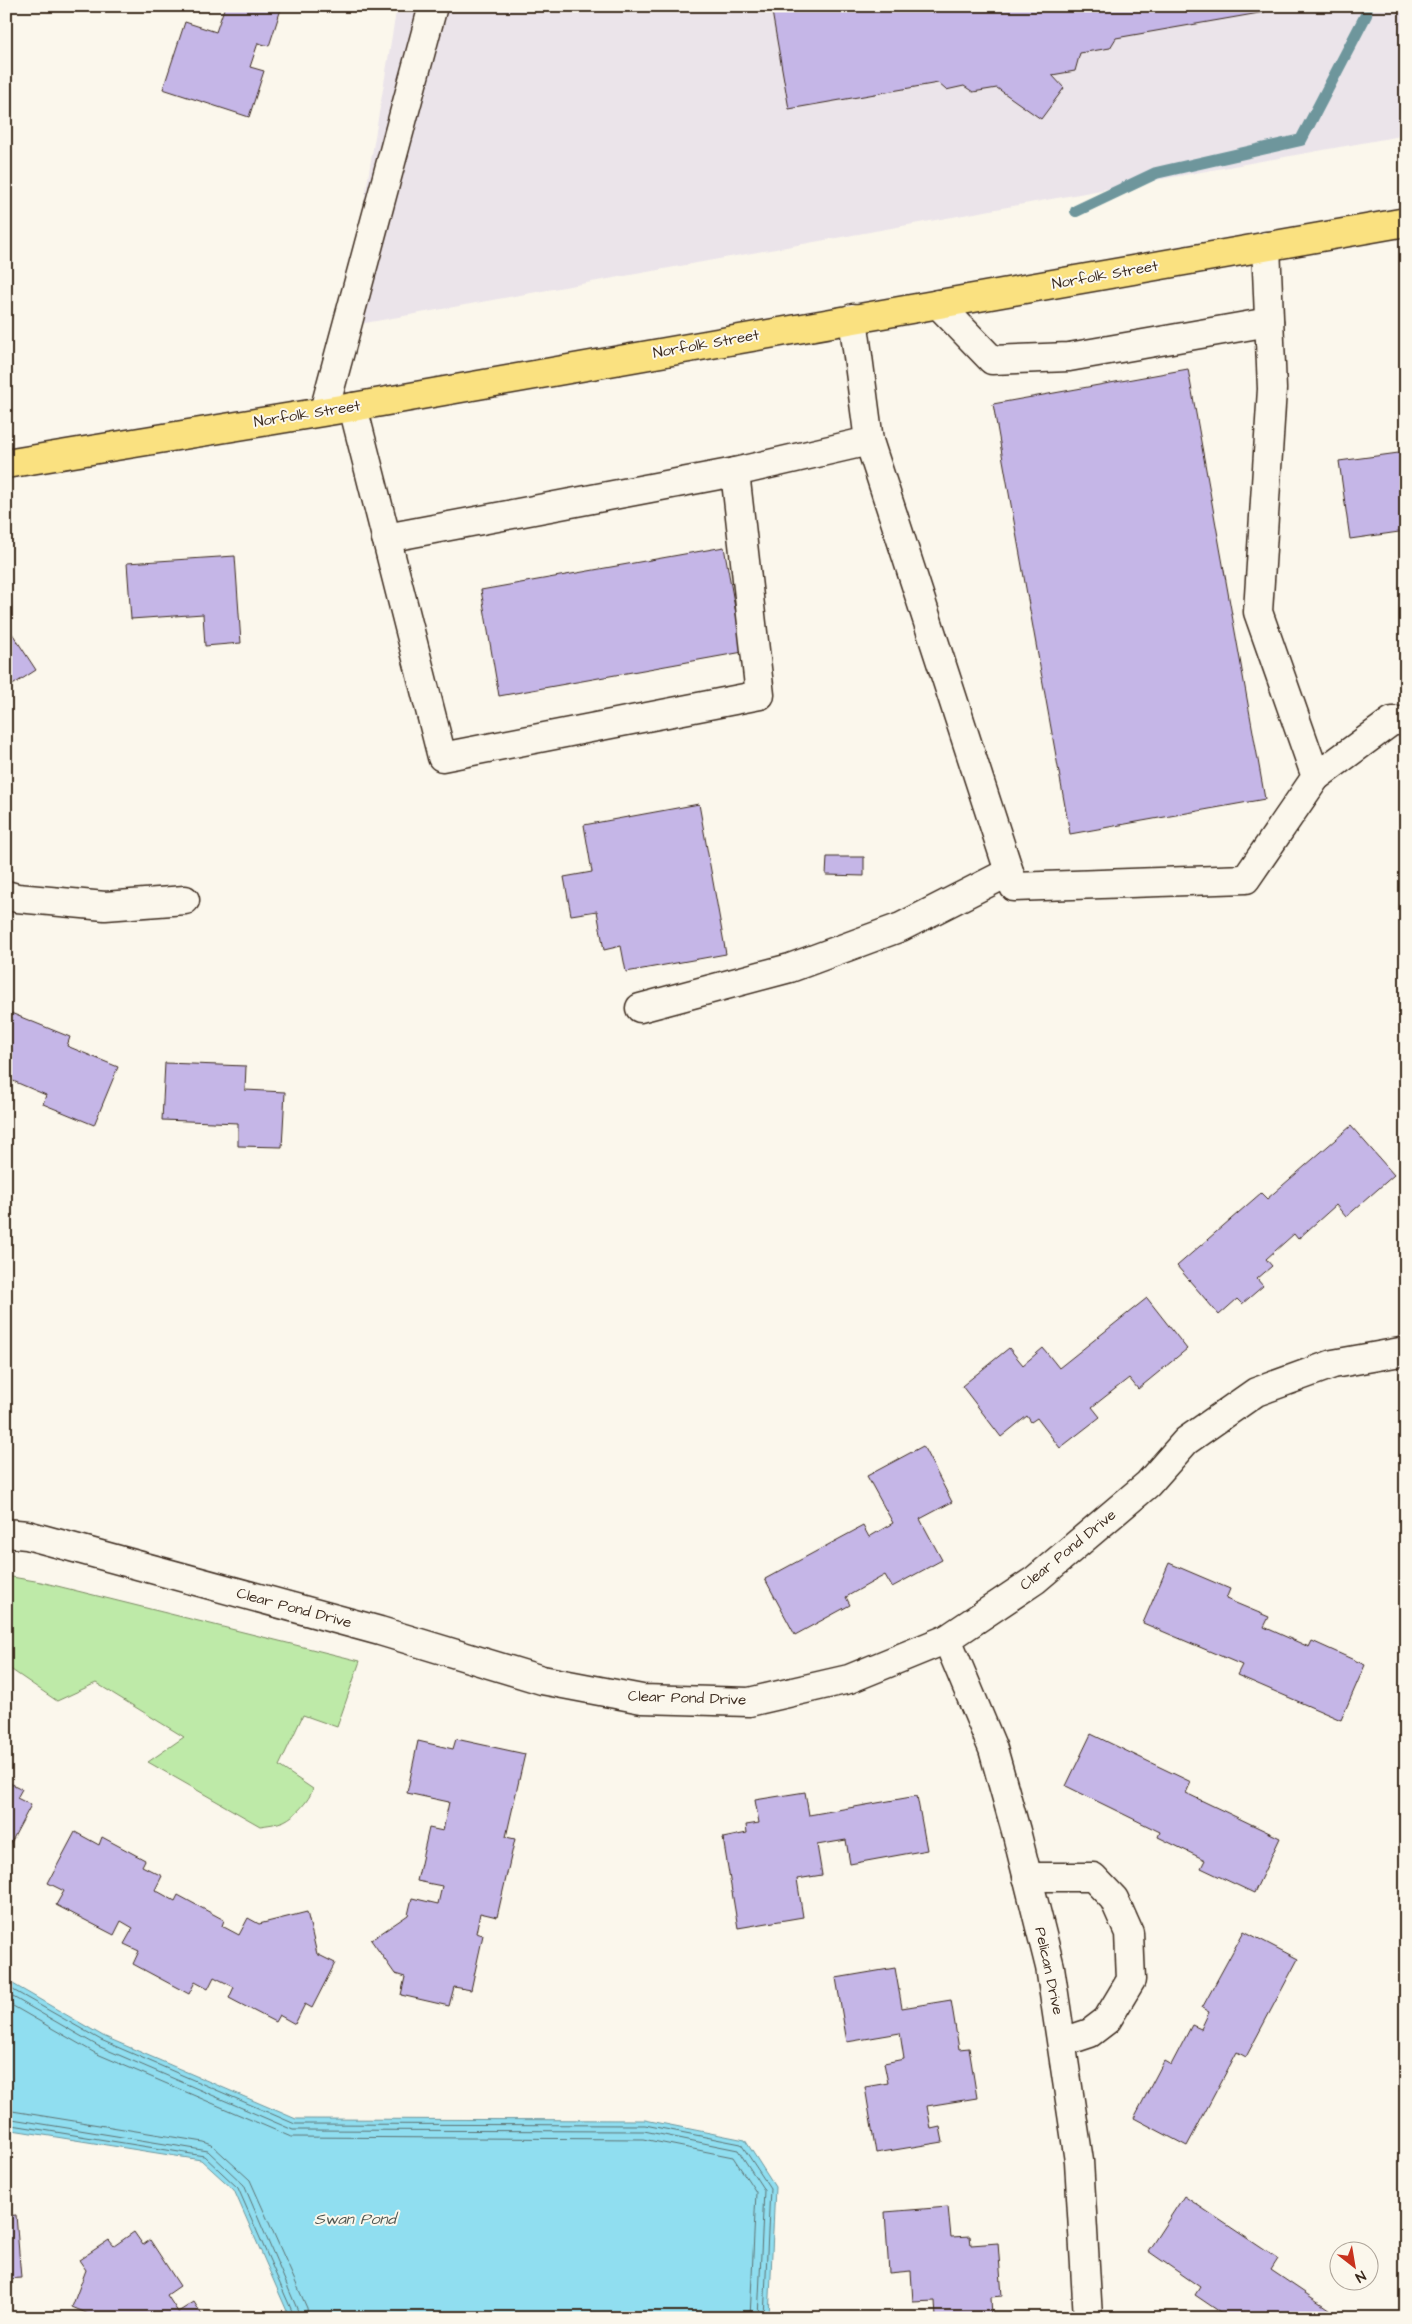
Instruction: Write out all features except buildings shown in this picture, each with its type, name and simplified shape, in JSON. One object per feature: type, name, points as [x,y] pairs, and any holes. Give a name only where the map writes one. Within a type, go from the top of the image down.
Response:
[{"type":"main road","name":"Norfolk Street","points":[[6,464],[353,407],[1266,246],[1404,226]]},
{"type":"street","points":[[324,411],[433,6]]},
{"type":"street","points":[[1266,246],[1272,389],[1258,612],[1316,777]]},
{"type":"street","points":[[938,304],[992,360],[1069,356],[1269,322]]},
{"type":"street","points":[[854,318],[869,441],[1014,888],[1246,878],[1316,777],[1392,722],[1406,721]]},
{"type":"street","points":[[353,407],[442,757],[760,695],[735,472]]},
{"type":"street","points":[[386,538],[735,472],[869,441]]},
{"type":"street","points":[[640,1008],[790,968],[892,931],[1009,872]]},
{"type":"street","points":[[6,895],[17,898],[104,906],[185,900]]},
{"type":"street","name":"Clear Pond Drive","points":[[6,1532],[27,1535],[371,1629],[542,1680],[642,1699],[749,1702],[849,1679],[947,1639],[1036,1580],[1148,1484],[1186,1441],[1256,1392],[1333,1364],[1406,1351]]},
{"type":"street","name":"Pelican Drive","points":[[947,1639],[993,1749],[1050,1967],[1080,2161],[1088,2318]]},
{"type":"street","points":[[1027,1877],[1093,1877],[1114,1899],[1128,1933],[1131,1980],[1107,2020],[1090,2033],[1063,2042]]},
{"type":"shaded area","points":[[397,6],[1406,6],[1406,135],[343,327]]},
{"type":"green space","points":[[6,1576],[41,1582],[360,1661],[337,1727],[303,1715],[279,1766],[313,1789],[305,1803],[293,1816],[284,1821],[260,1826],[148,1762],[184,1737],[96,1683],[57,1701],[6,1666]]},
{"type":"water","name":"Swan Pond","points":[[6,1980],[103,2036],[296,2119],[645,2120],[745,2140],[775,2187],[769,2318],[290,2318],[234,2190],[201,2160],[6,2129]]},
{"type":"waterway","points":[[1076,211],[1156,173],[1301,140],[1366,15],[1367,6]]}]
